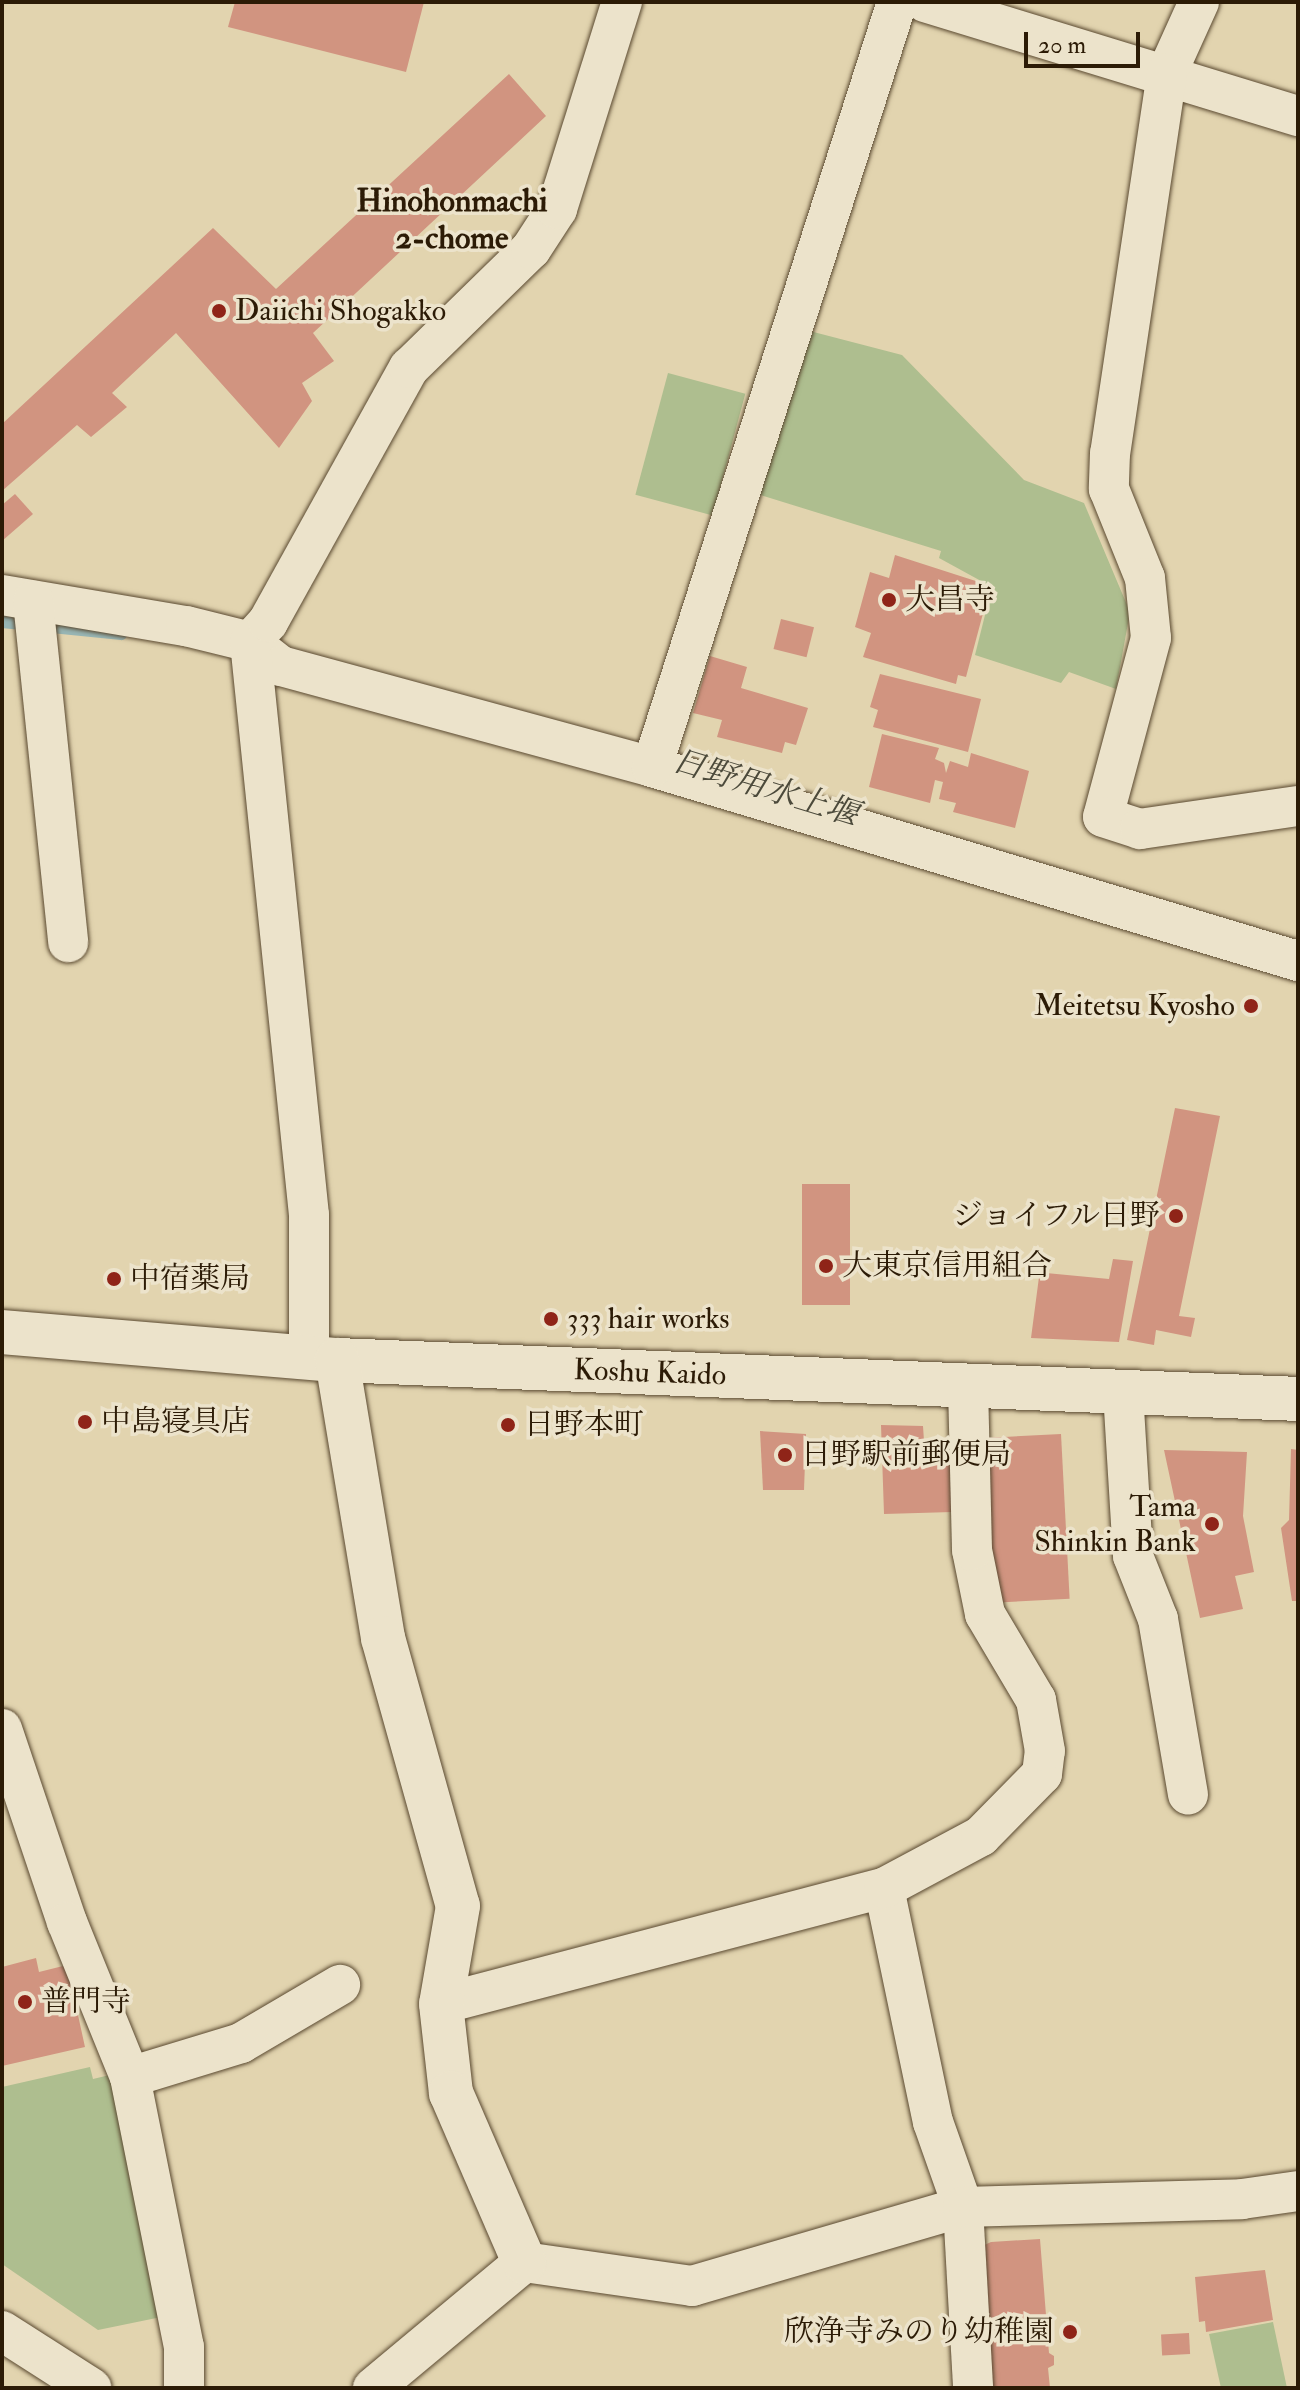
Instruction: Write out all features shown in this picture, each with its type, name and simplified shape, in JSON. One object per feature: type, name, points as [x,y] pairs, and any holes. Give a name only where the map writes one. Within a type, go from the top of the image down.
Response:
[{"type":"main road","name":"Koshu Kaido","points":[[2,1332],[323,1359],[1298,1399]]},
{"type":"main road","points":[[323,1359],[383,1638],[458,1906],[441,2004],[451,2093],[524,2262]]},
{"type":"street","points":[[323,1359],[250,642],[268,622],[409,368],[531,249],[557,209],[622,2]]},
{"type":"street","points":[[652,767],[897,2]]},
{"type":"street","points":[[925,2],[1167,73],[1298,116]]},
{"type":"street","points":[[1199,2],[1167,73],[1109,465],[1109,489],[1145,578],[1151,638],[1103,817],[1140,829],[1298,806]]},
{"type":"street","points":[[68,942],[27,612],[250,642],[281,666],[652,767],[1298,961]]},
{"type":"street","points":[[441,2004],[884,1888],[981,1836],[1042,1774],[1045,1751],[1036,1700],[985,1614],[972,1550],[968,1386]]},
{"type":"street","points":[[1123,1392],[1133,1556],[1158,1619],[1188,1794]]},
{"type":"street","points":[[2,1729],[67,1922],[130,2077],[184,2347],[184,2388]]},
{"type":"street","points":[[884,1888],[933,2122],[963,2207],[973,2388]]},
{"type":"street","points":[[130,2077],[241,2043],[340,1985]]},
{"type":"street","points":[[373,2388],[524,2262],[692,2286],[963,2207],[1242,2199],[1298,2191]]},
{"type":"street","points":[[2,2331],[91,2388]]},
{"type":"green space","points":[[802,329],[902,355],[1024,480],[1084,503],[1130,612],[1116,689],[1069,672],[1061,683],[975,655],[992,587],[939,558],[941,551],[754,493]]},
{"type":"green space","points":[[668,373],[745,394],[713,515],[635,495]]},
{"type":"green space","points":[[90,2067],[93,2079],[118,2073],[171,2315],[98,2330],[2,2264],[2,2087]]},
{"type":"green space","points":[[1273,2322],[1287,2388],[1221,2388],[1209,2334]]},
{"type":"building","points":[[235,2],[424,2],[406,72],[228,27]]},
{"type":"building","points":[[509,74],[546,116],[313,333],[334,361],[302,383],[312,401],[279,448],[176,333],[112,393],[127,407],[91,437],[77,425],[2,491],[2,424],[213,228],[276,289]]},
{"type":"building","points":[[15,494],[33,514],[2,541],[2,505]]},
{"type":"building","points":[[895,555],[985,584],[989,591],[966,677],[958,675],[956,684],[863,657],[871,633],[855,627],[870,572],[889,578]]},
{"type":"building","points":[[781,619],[814,627],[806,657],[774,649]]},
{"type":"building","points":[[710,656],[747,667],[741,688],[808,708],[796,745],[785,742],[782,753],[717,737],[722,720],[693,713]]},
{"type":"building","points":[[880,674],[981,699],[968,752],[873,727],[878,710],[870,707]]},
{"type":"building","points":[[882,734],[939,748],[935,759],[944,763],[946,773],[950,761],[968,767],[971,753],[1029,771],[1015,828],[953,812],[956,803],[939,799],[943,782],[935,780],[930,803],[869,787]]},
{"type":"building","name":"ジョイフル日野","points":[[1175,1108],[1220,1116],[1179,1316],[1195,1318],[1191,1337],[1156,1330],[1154,1345],[1127,1340]]},
{"type":"building","points":[[802,1184],[850,1184],[850,1305],[802,1305]]},
{"type":"building","points":[[1113,1259],[1133,1261],[1119,1342],[1031,1338],[1039,1277],[1046,1278],[1046,1273],[1109,1279]]},
{"type":"building","points":[[881,1425],[923,1426],[924,1441],[949,1441],[952,1512],[884,1514]]},
{"type":"building","points":[[760,1431],[806,1434],[804,1490],[763,1490]]},
{"type":"building","points":[[1061,1434],[1070,1599],[989,1603],[980,1438]]},
{"type":"building","points":[[1291,1449],[1298,1450],[1298,1601],[1292,1601],[1281,1528],[1289,1520]]},
{"type":"building","points":[[1164,1450],[1247,1452],[1243,1516],[1254,1572],[1235,1576],[1243,1609],[1200,1618]]},
{"type":"building","points":[[36,1958],[39,1972],[67,1965],[85,2047],[2,2066],[2,1967]]},
{"type":"building","points":[[1040,2239],[1049,2353],[1054,2356],[1054,2365],[1048,2368],[1050,2388],[990,2388],[980,2247],[991,2242]]},
{"type":"building","points":[[1265,2270],[1273,2320],[1206,2332],[1205,2321],[1199,2322],[1195,2277]]},
{"type":"building","points":[[1189,2333],[1190,2354],[1162,2355],[1161,2334]]},
{"type":"waterway","name":"日野用水上堰","points":[[2,622],[121,634]]},
{"type":"place","name":"Daiichi Shogakko","points":[[219,311]]},
{"type":"place","name":"大昌寺","points":[[889,600]]},
{"type":"place","name":"Meitetsu Kyosho","points":[[1251,1006]]},
{"type":"place","name":"ジョイフル日野","points":[[1176,1216]]},
{"type":"place","name":"大東京信用組合","points":[[826,1266]]},
{"type":"place","name":"中宿薬局","points":[[114,1279]]},
{"type":"place","name":"333 hair works","points":[[551,1319]]},
{"type":"place","name":"中島寝具店","points":[[85,1422]]},
{"type":"place","name":"日野本町","points":[[508,1425]]},
{"type":"place","name":"日野駅前郵便局","points":[[785,1455]]},
{"type":"place","name":"Tama Shinkin Bank","points":[[1212,1524]]},
{"type":"place","name":"普門寺","points":[[25,2002]]},
{"type":"place","name":"欣浄寺みのり幼稚園","points":[[1070,2332]]},
{"type":"district","name":"Hinohonmachi 2-chome","points":[[452,220]]}]
